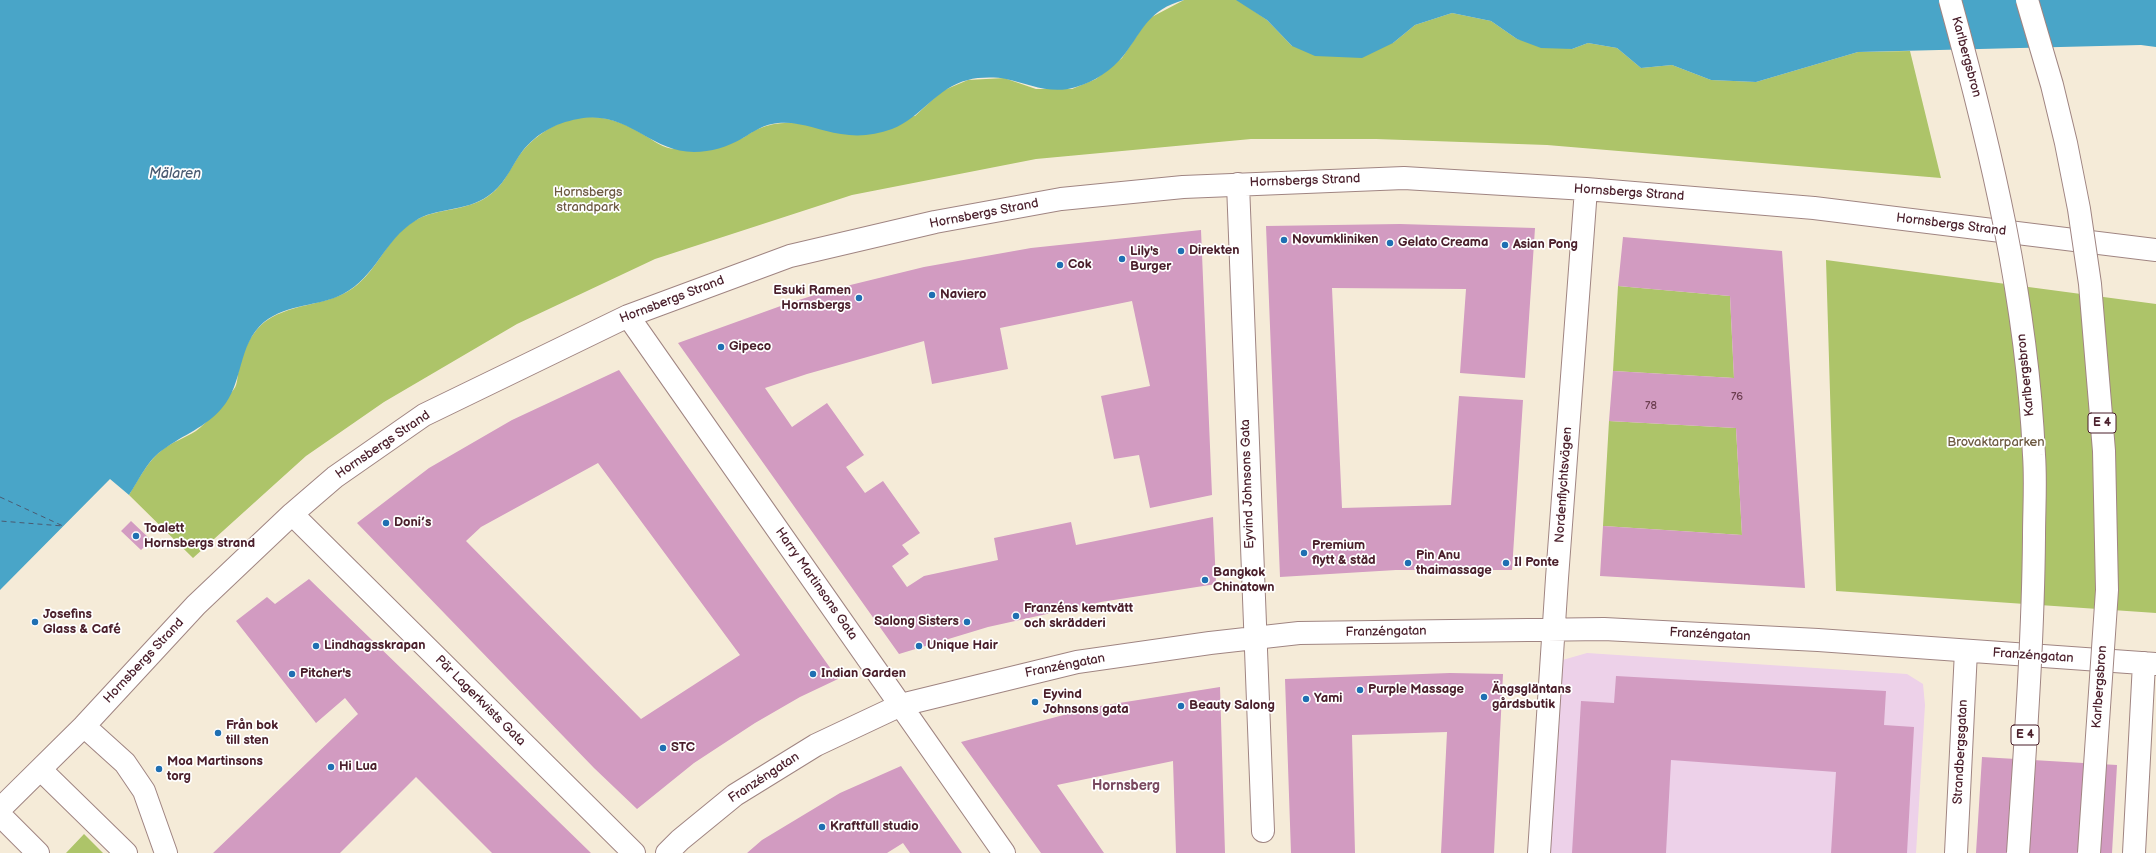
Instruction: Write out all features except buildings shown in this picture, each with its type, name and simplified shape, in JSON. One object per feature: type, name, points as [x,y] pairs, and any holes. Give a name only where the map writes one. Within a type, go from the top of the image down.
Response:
[{"type":"main road","name":"Karlbergsbron","points":[[1950,0],[1978,103],[1999,195],[2018,302],[2028,380],[2034,456],[2033,618],[2018,853]]},
{"type":"main road","name":"Karlbergsbron","points":[[2027,0],[2052,85],[2066,143],[2079,209],[2090,284],[2104,451],[2107,590],[2089,853]]},
{"type":"main road","name":"Hornsbergs Strand","points":[[0,809],[84,726],[196,605],[292,514],[335,477],[424,415],[628,316],[790,256],[935,222],[1061,199],[1183,187],[1404,178],[1586,189],[1814,208],[2156,250]]},
{"type":"main road","name":"Eyvind Johnsons Gata","points":[[1238,184],[1254,637],[1263,831]]},
{"type":"main road","name":"Nordenflychtsvägen","points":[[1539,853],[1553,629],[1586,189]]},
{"type":"main road","name":"Harry Martinsons Gata","points":[[628,316],[1004,853]]},
{"type":"main road","name":"Pär Lagerkvists Gata","points":[[292,514],[634,853]]},
{"type":"main road","name":"Franzéngatan","points":[[667,853],[680,840],[735,795],[816,745],[901,705],[1077,662],[1254,637],[1299,633],[1604,629],[1794,639],[2150,663]]},
{"type":"main road","name":"Strandbergsgatan","points":[[1956,853],[1966,651]]},
{"type":"main road","points":[[2134,853],[2150,663]]},
{"type":"main road","points":[[84,726],[125,763],[144,791],[166,853]]},
{"type":"main road","points":[[41,770],[126,853]]},
{"type":"main road","points":[[0,815],[38,853]]},
{"type":"shaded area","points":[[1587,653],[1907,674],[1923,684],[1925,705],[1916,853],[1533,853],[1545,665]]},
{"type":"green space","name":"Hornsbergs strandpark","points":[[1184,0],[1238,0],[1267,20],[1292,46],[1393,43],[1415,25],[1452,13],[1491,21],[1517,39],[1572,49],[1588,43],[1617,48],[1641,68],[1672,65],[1711,80],[1756,82],[1858,52],[1910,51],[1941,178],[1547,145],[1376,139],[1251,139],[1036,159],[852,195],[655,259],[517,324],[384,402],[306,456],[193,558],[129,495],[157,454],[201,427],[234,389],[240,362],[245,349],[256,330],[261,325],[277,315],[289,310],[324,301],[347,292],[365,277],[392,241],[408,225],[426,215],[479,202],[493,193],[525,148],[545,131],[562,122],[583,117],[604,118],[635,129],[667,148],[680,149],[743,138],[756,130],[776,124],[795,123],[808,125],[915,116],[942,91],[968,80],[1004,78],[1036,89],[1072,89],[1096,79],[1122,58],[1148,19]]},
{"type":"green space","name":"Brovaktarparken","points":[[1826,260],[2156,304],[2156,613],[1836,591]]},
{"type":"green space","points":[[1618,286],[1730,296],[1734,378],[1613,371]]},
{"type":"green space","points":[[1609,421],[1736,428],[1742,535],[1603,526]]},
{"type":"green space","points":[[84,834],[103,853],[66,853]]},
{"type":"water","name":"Mälaren","points":[[0,0],[1184,0],[1162,9],[1154,15],[1124,55],[1096,79],[1076,87],[1058,90],[1040,88],[1002,78],[972,79],[947,89],[912,118],[892,129],[879,133],[848,135],[833,133],[794,123],[778,123],[760,128],[725,146],[713,150],[694,152],[678,150],[664,145],[625,125],[611,120],[595,118],[578,119],[553,127],[545,131],[531,142],[519,156],[502,183],[488,196],[470,205],[432,213],[415,221],[404,229],[395,238],[364,278],[354,287],[333,298],[283,311],[264,322],[255,331],[249,342],[234,387],[229,398],[216,415],[202,426],[158,453],[144,470],[129,495],[110,479],[0,590]]},
{"type":"water","points":[[1236,0],[2156,0],[2156,47],[2141,45],[1858,52],[1756,82],[1711,80],[1672,65],[1641,68],[1617,48],[1588,43],[1572,49],[1541,48],[1517,39],[1491,21],[1452,13],[1415,25],[1393,43],[1362,58],[1315,56],[1292,46],[1267,20]]},
{"type":"ferry route","points":[[0,497],[63,526],[0,521]]},
{"type":"place","name":"Novumkliniken","points":[[1284,240]]},
{"type":"place","name":"Gelato Creama","points":[[1390,243]]},
{"type":"place","name":"Asian Pong","points":[[1505,245]]},
{"type":"place","name":"Direkten","points":[[1181,251]]},
{"type":"place","name":"Lily's Burger","points":[[1122,259]]},
{"type":"place","name":"Cok","points":[[1060,265]]},
{"type":"place","name":"Naviero","points":[[932,295]]},
{"type":"place","name":"Esuki Ramen Hornsbergs","points":[[859,298]]},
{"type":"place","name":"Gipeco","points":[[721,347]]},
{"type":"place","name":"Doni’s","points":[[386,523]]},
{"type":"place","name":"Toalett Hornsbergs strand","points":[[136,536]]},
{"type":"place","name":"Premium flytt & städ","points":[[1304,553]]},
{"type":"place","name":"Pin Anu thaimassage","points":[[1408,563]]},
{"type":"place","name":"Il Ponte","points":[[1506,563]]},
{"type":"place","name":"Bangkok Chinatown","points":[[1205,580]]},
{"type":"place","name":"Franzéns kemtvätt och skrädderi","points":[[1016,616]]},
{"type":"place","name":"Josefins Glass & Café","points":[[35,622]]},
{"type":"place","name":"Salong Sisters","points":[[967,622]]},
{"type":"place","name":"Lindhagsskrapan","points":[[316,646]]},
{"type":"place","name":"Unique Hair","points":[[919,646]]},
{"type":"place","name":"Pitcher's","points":[[292,674]]},
{"type":"place","name":"Indian Garden","points":[[813,674]]},
{"type":"place","name":"Purple Massage","points":[[1360,690]]},
{"type":"place","name":"Ängsgläntans gårdsbutik","points":[[1484,697]]},
{"type":"place","name":"Yami","points":[[1306,699]]},
{"type":"place","name":"Eyvind Johnsons gata","points":[[1035,702]]},
{"type":"place","name":"Beauty Salong","points":[[1181,706]]},
{"type":"place","name":"Från bok till sten","points":[[218,733]]},
{"type":"place","name":"STC","points":[[663,748]]},
{"type":"place","name":"Hi Lua","points":[[331,767]]},
{"type":"place","name":"Moa Martinsons torg","points":[[159,769]]},
{"type":"place","name":"Kraftfull studio","points":[[822,827]]},
{"type":"district","name":"Hornsberg","points":[[1126,786]]}]
